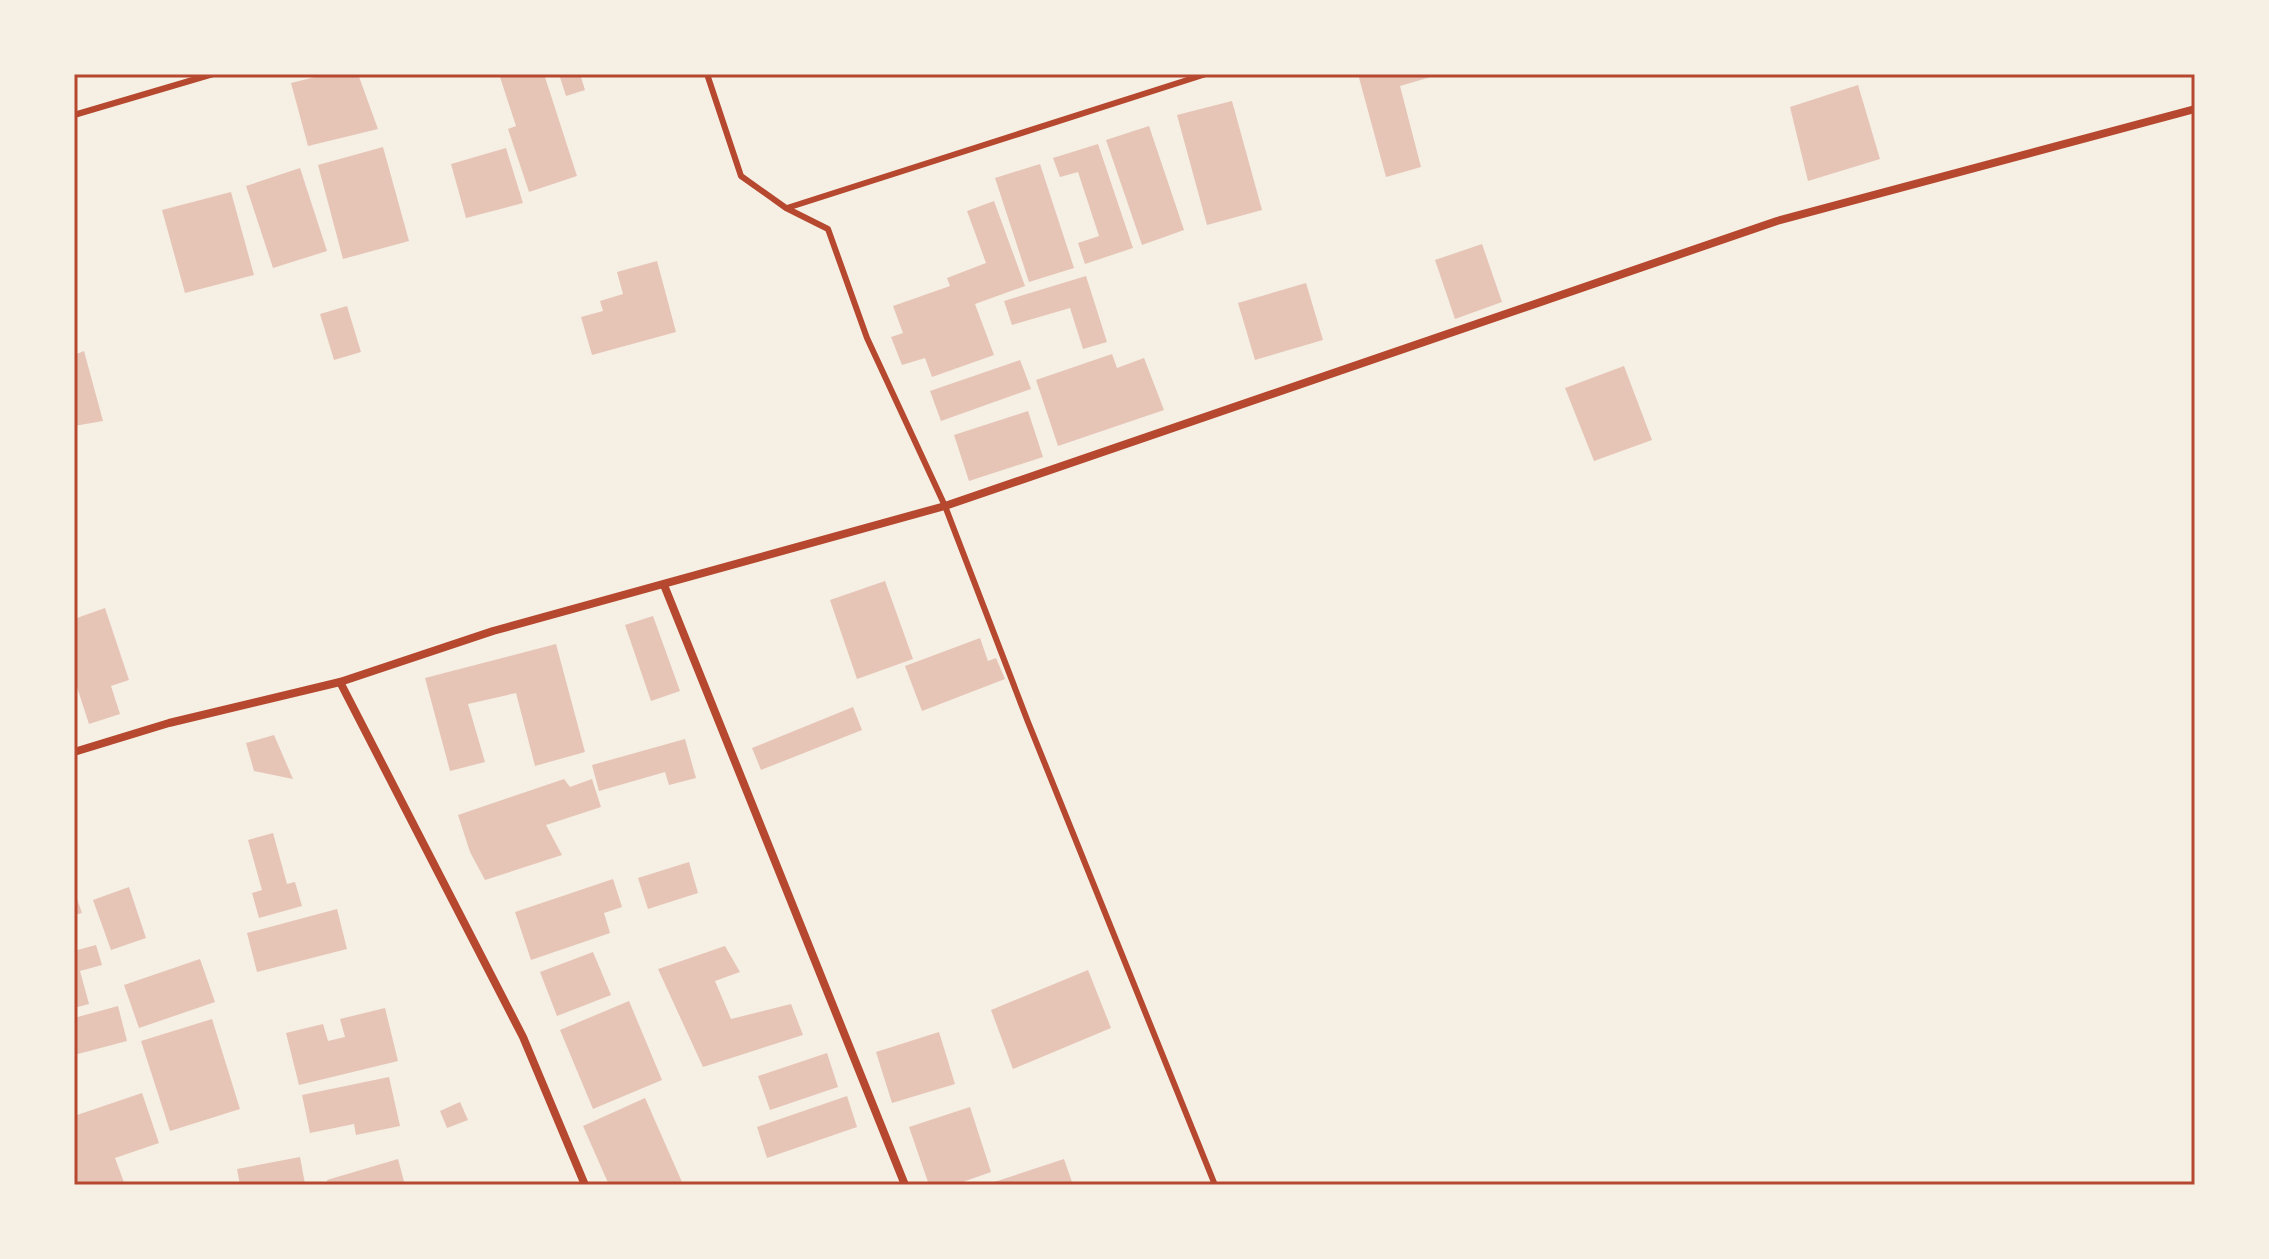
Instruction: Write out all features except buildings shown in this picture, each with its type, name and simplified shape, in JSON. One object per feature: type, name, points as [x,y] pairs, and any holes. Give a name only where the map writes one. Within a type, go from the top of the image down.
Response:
[{"type":"street","points":[[74,752],[169,723],[340,682],[493,631],[945,506],[1777,221],[2195,109]]},
{"type":"street","points":[[664,585],[905,1185]]},
{"type":"street","points":[[340,682],[523,1037],[585,1185]]},
{"type":"lane","points":[[74,115],[213,74]]},
{"type":"lane","points":[[707,74],[741,176],[786,208],[828,229],[867,338],[945,506],[1028,722],[1215,1185]]},
{"type":"lane","points":[[786,208],[1206,74]]}]
